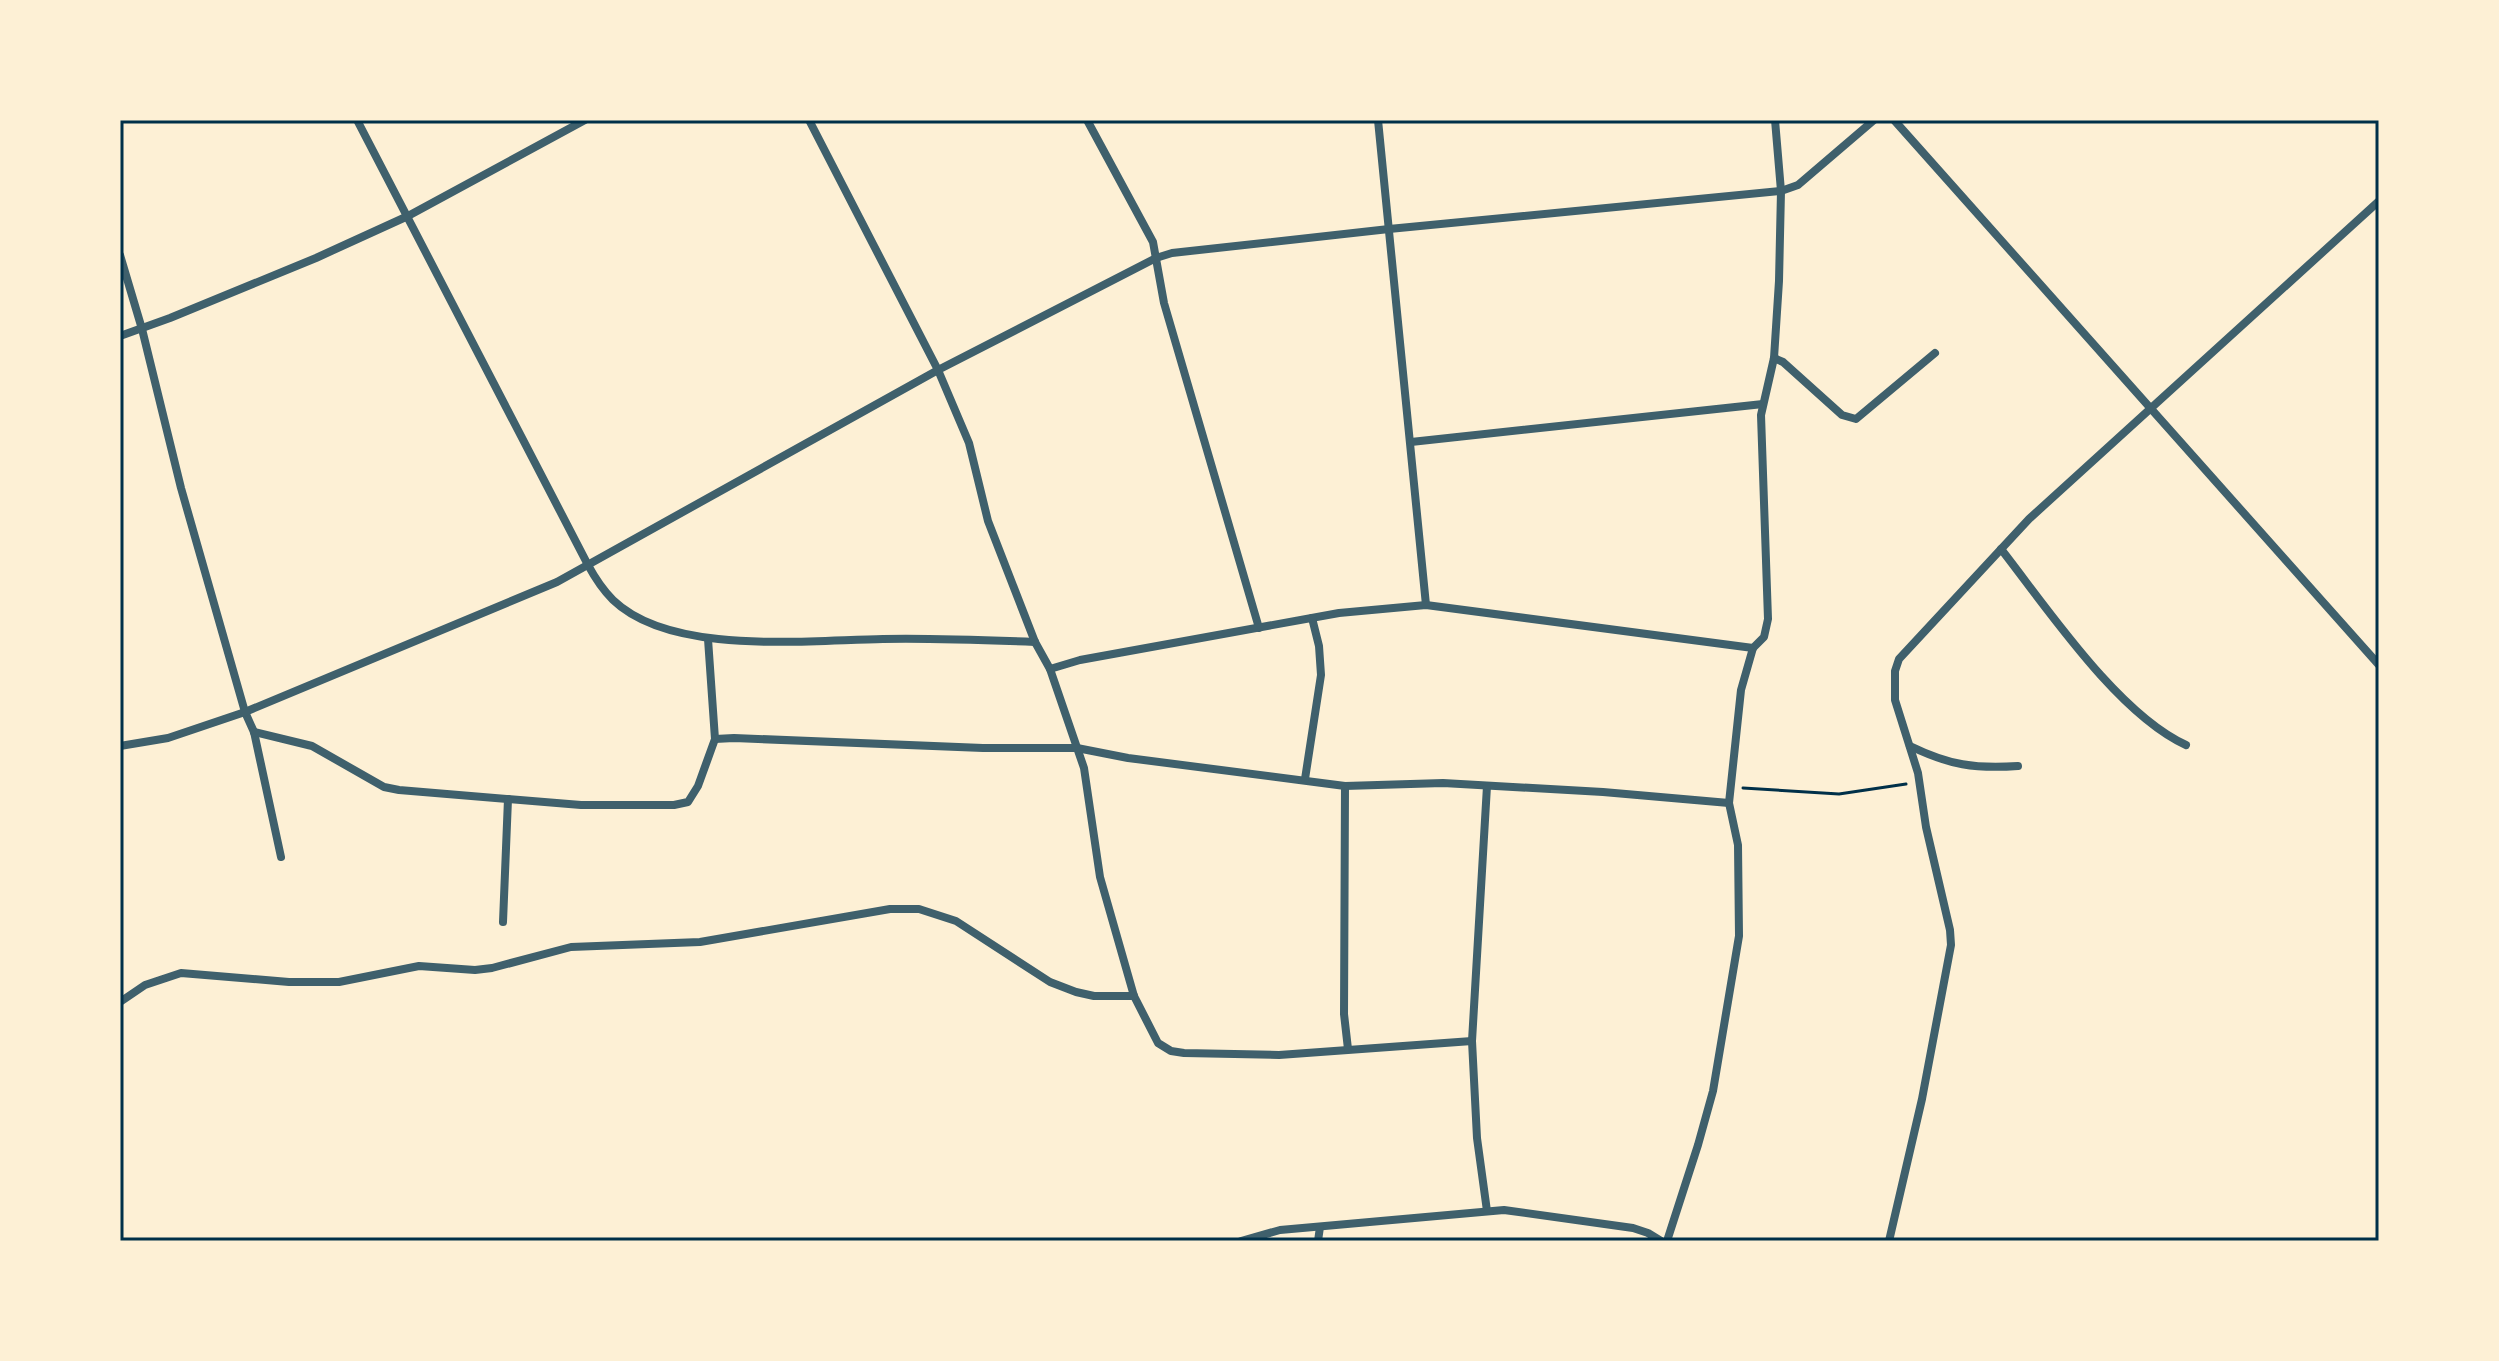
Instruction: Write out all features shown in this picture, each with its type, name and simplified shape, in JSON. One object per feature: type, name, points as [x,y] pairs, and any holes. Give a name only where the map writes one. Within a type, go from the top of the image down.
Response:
[{"type":"street","points":[[357,120],[588,565],[615,602],[641,619],[708,639],[926,638],[1035,642]]},
{"type":"street","points":[[120,336],[316,258],[408,216],[585,120]]},
{"type":"street","points":[[809,120],[938,370],[969,443],[988,521],[1035,642],[1050,669],[1077,748],[1090,797],[1100,877],[1134,996],[1158,1043],[1171,1051],[1184,1053],[1279,1055],[1472,1041]]},
{"type":"street","points":[[1087,120],[1153,242],[1164,303],[1259,628]]},
{"type":"street","points":[[1378,120],[1426,605]]},
{"type":"street","points":[[1241,1241],[1280,1230],[1504,1210],[1633,1228],[1664,1241],[1713,1091],[1739,936],[1738,845],[1729,803],[1741,690],[1753,648],[1764,637],[1768,619],[1761,415],[1774,358],[1781,191],[1775,120]]},
{"type":"street","points":[[120,746],[168,738],[245,712],[557,582],[938,370],[1156,258],[1172,253],[1389,229],[1781,191],[1798,185],[1874,120]]},
{"type":"street","points":[[1894,120],[2379,665]]},
{"type":"street","points":[[1889,1241],[1922,1099],[1951,945],[1919,785],[1894,689],[1899,659],[2029,519],[2379,201]]},
{"type":"street","points":[[120,255],[142,329],[181,488],[245,712],[254,732],[281,857]]},
{"type":"street","points":[[1774,358],[1783,362],[1842,415],[1856,419],[1935,353]]},
{"type":"street","points":[[1411,442],[1763,404]]},
{"type":"street","points":[[2001,549],[2079,648],[2135,711],[2167,736],[2186,745]]},
{"type":"street","points":[[1050,669],[1080,660],[1339,613],[1426,605],[1753,648]]},
{"type":"street","points":[[1305,779],[1321,675],[1319,646],[1312,618]]},
{"type":"street","points":[[254,732],[312,746],[384,787],[581,805],[674,805],[688,802],[698,786],[715,739],[708,639]]},
{"type":"street","points":[[715,739],[1077,748],[1128,758],[1345,786],[1443,783],[1729,803]]},
{"type":"street","points":[[1910,746],[1939,760],[1961,765],[1985,769],[2018,766]]},
{"type":"street","points":[[1345,786],[1344,1014],[1348,1049]]},
{"type":"street","points":[[1487,786],[1472,1041],[1477,1138],[1487,1211]]},
{"type":"street","points":[[503,922],[508,799]]},
{"type":"street","points":[[120,1002],[145,985],[181,973],[289,982],[339,982],[419,966],[475,970],[571,947],[700,942],[890,909],[919,909],[956,921],[1050,982],[1094,996],[1134,996]]},
{"type":"street","points":[[1318,1241],[1320,1227]]},
{"type":"path","points":[[1731,788],[1839,794],[1906,784],[1919,785]]}]
